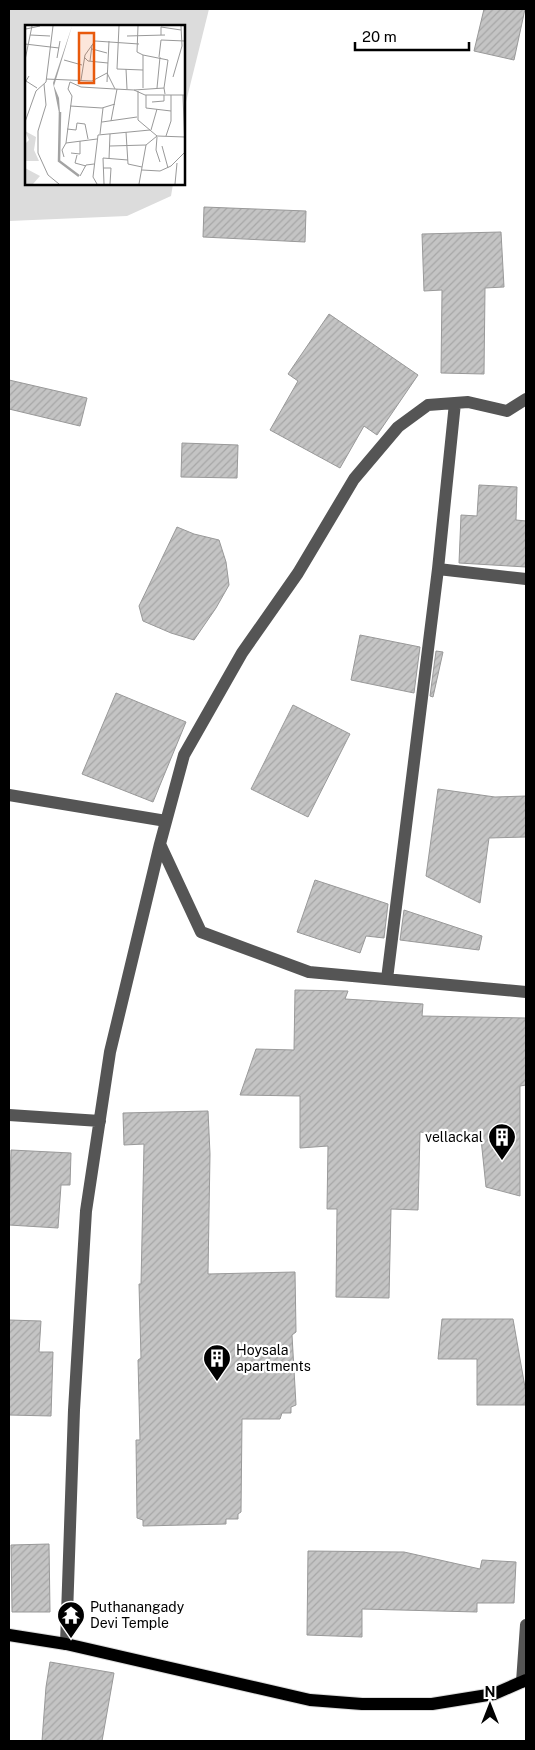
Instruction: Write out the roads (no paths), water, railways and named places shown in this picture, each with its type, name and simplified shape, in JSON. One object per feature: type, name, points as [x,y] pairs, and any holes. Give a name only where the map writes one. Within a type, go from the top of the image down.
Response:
[{"type":"main road","points":[[9,1635],[66,1644],[310,1700],[362,1704],[432,1704],[494,1694],[524,1681]]},
{"type":"street","points":[[66,1644],[74,1410],[86,1211],[110,1052],[160,844],[184,756],[242,653],[298,573],[354,479],[398,426],[428,405],[468,402],[507,411],[526,399]]},
{"type":"street","points":[[387,979],[438,569],[455,403]]},
{"type":"street","points":[[438,569],[526,579]]},
{"type":"street","points":[[9,795],[166,821]]},
{"type":"street","points":[[160,844],[201,932],[310,972],[526,992]]},
{"type":"street","points":[[9,1115],[100,1121]]},
{"type":"street","points":[[524,1681],[526,1625]]},
{"type":"place","name":"vellackal","points":[[502,1161]]},
{"type":"place","name":"Hoysala apartments","points":[[217,1382]]},
{"type":"place","name":"Puthanangady Devi Temple","points":[[71,1639]]}]
